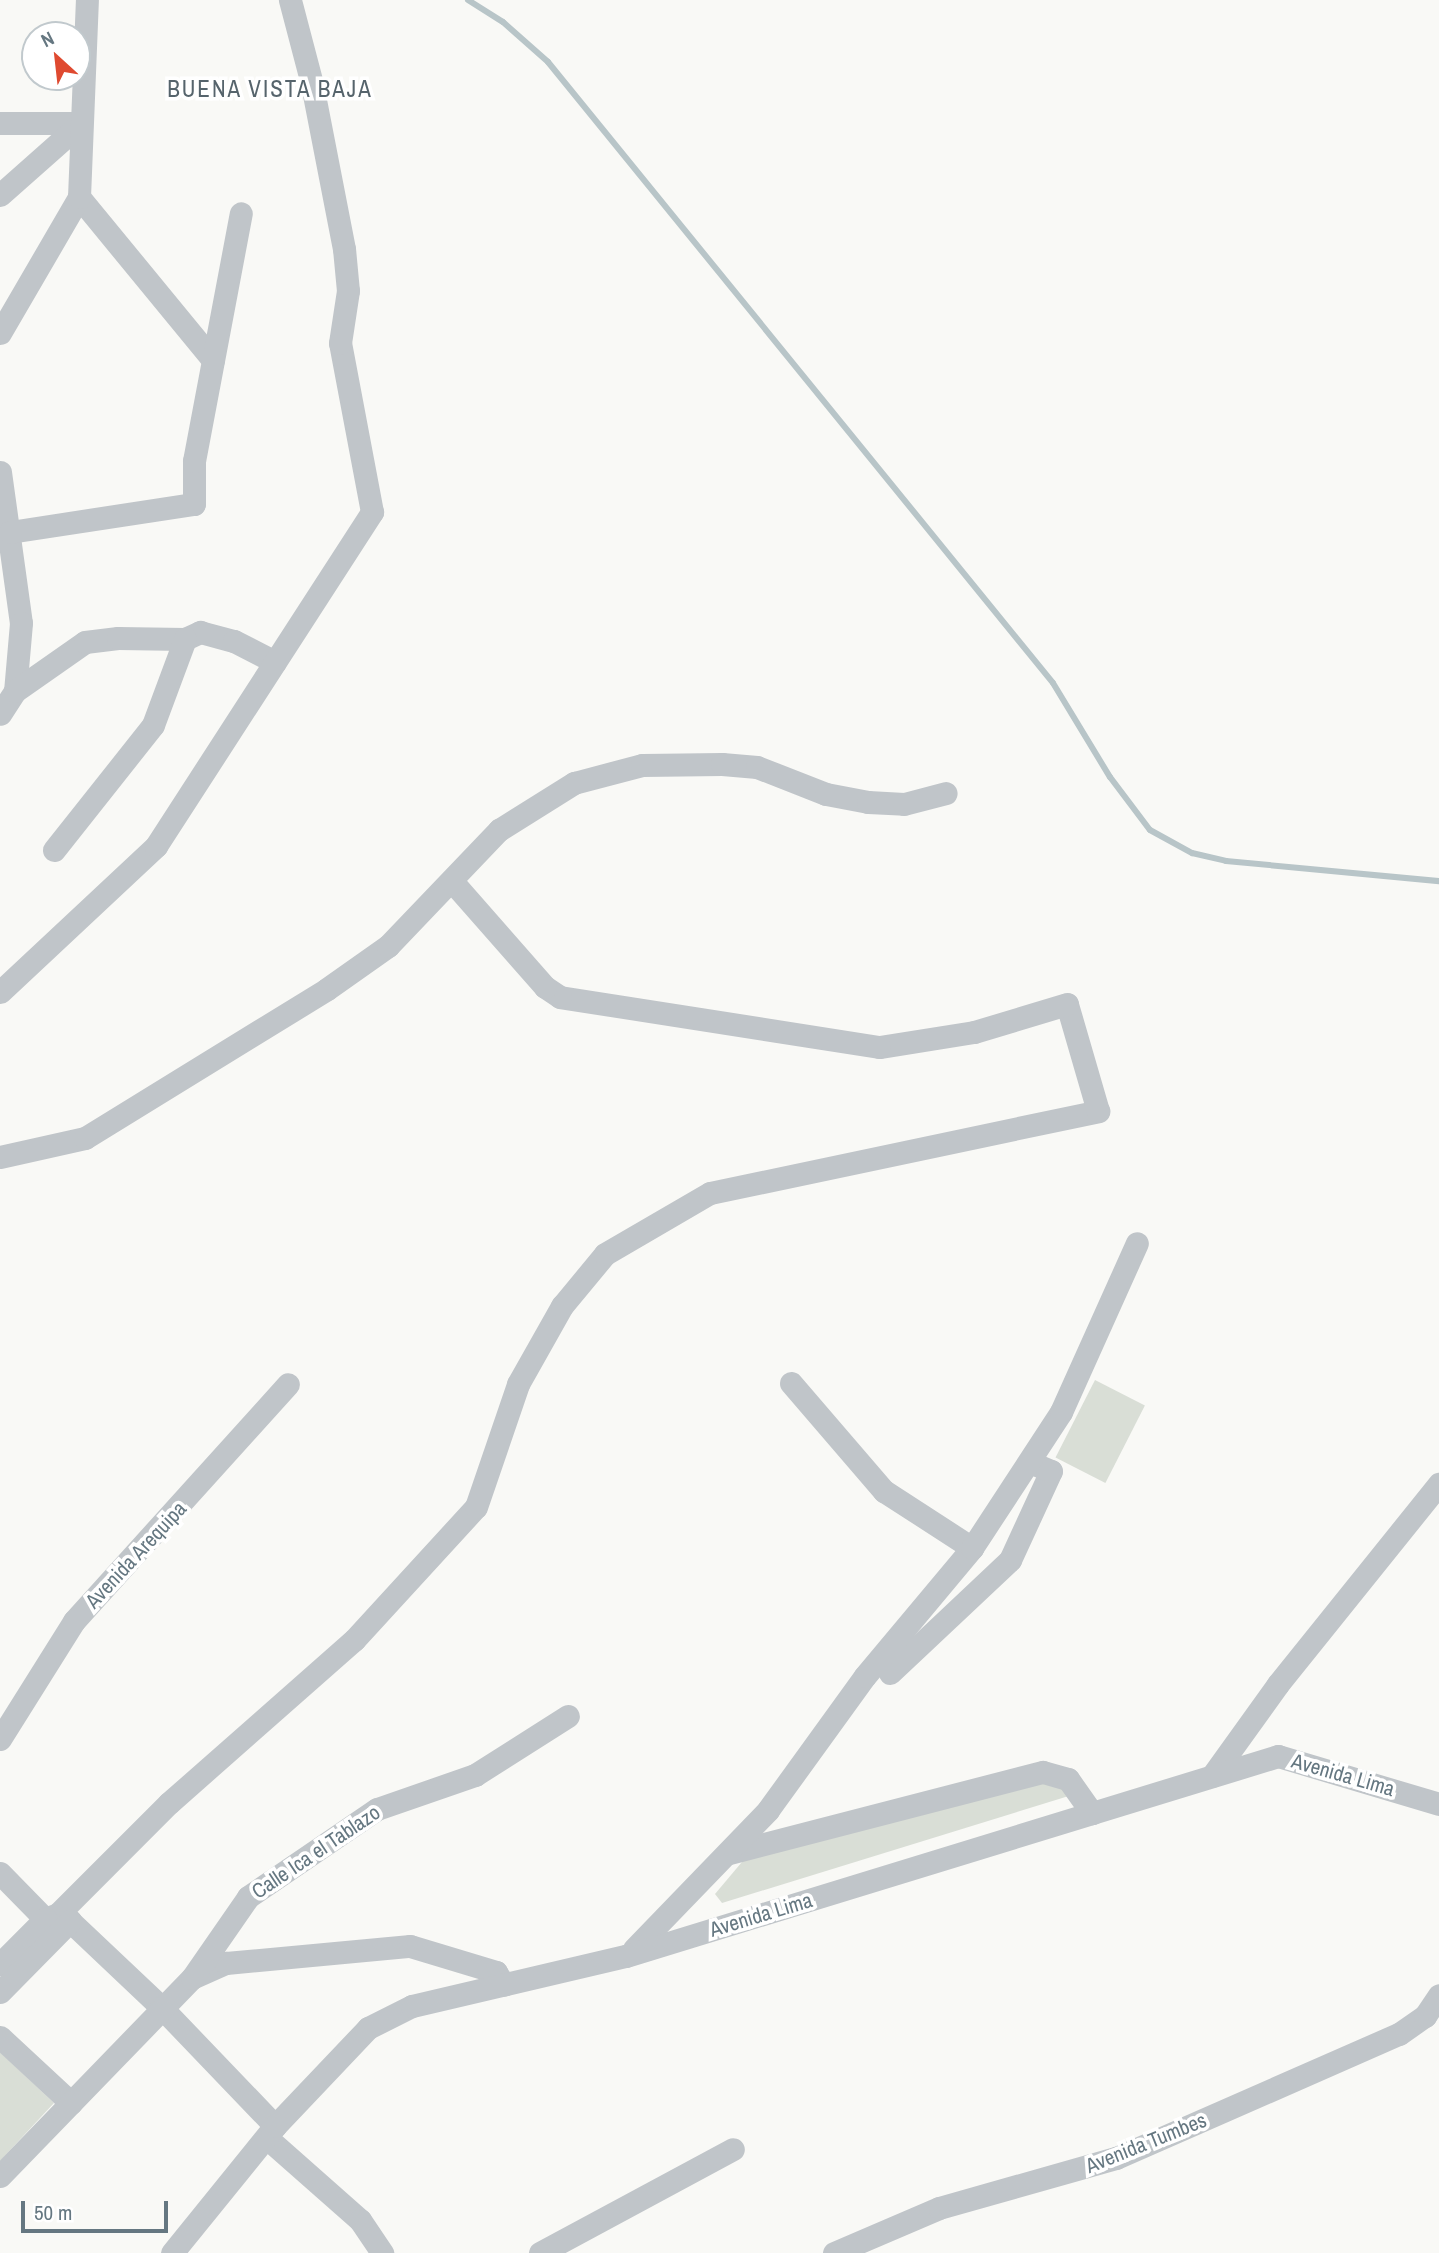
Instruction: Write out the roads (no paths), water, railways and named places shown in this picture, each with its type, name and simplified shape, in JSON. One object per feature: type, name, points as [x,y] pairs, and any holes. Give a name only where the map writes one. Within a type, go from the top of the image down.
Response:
[{"type":"street","points":[[0,333],[79,197],[87,0]]},
{"type":"street","points":[[0,992],[156,846],[372,512],[340,343],[348,291],[344,249],[312,84],[290,0]]},
{"type":"street","points":[[0,123],[82,123]]},
{"type":"street","points":[[0,195],[82,123]]},
{"type":"street","points":[[79,197],[213,360]]},
{"type":"street","points":[[10,532],[194,504],[194,461],[241,212]]},
{"type":"street","points":[[1,481],[21,623],[15,691]]},
{"type":"street","points":[[0,714],[15,691],[85,642],[185,639],[201,632],[234,641],[275,662]]},
{"type":"street","points":[[54,850],[153,725],[185,639]]},
{"type":"street","points":[[0,1157],[41,1151],[85,1138],[131,1112],[360,967],[388,946],[499,830],[543,799],[593,776],[642,765],[757,768],[826,794],[868,802],[904,804],[946,793]]},
{"type":"street","points":[[0,1992],[58,1918],[169,1803],[354,1640],[476,1507],[518,1384],[562,1306],[605,1254],[710,1193],[1098,1111],[1067,1004],[974,1032],[879,1047],[560,997],[545,987],[452,881]]},
{"type":"street","points":[[626,1956],[656,1931],[768,1810],[936,1586],[972,1548],[1032,1463],[1093,1348],[1137,1243]]},
{"type":"street","points":[[790,1383],[884,1491],[972,1548]]},
{"type":"street","name":"Avenida Arequipa","points":[[0,1739],[74,1621],[288,1384]]},
{"type":"street","points":[[890,1673],[1010,1560],[1051,1471],[1032,1463]]},
{"type":"street","points":[[1212,1776],[1278,1684],[1439,1484]]},
{"type":"street","name":"Calle Ica el Tablazo","points":[[0,2176],[192,1978],[248,1897],[284,1869],[377,1809],[475,1775],[568,1716]]},
{"type":"street","name":"Avenida Lima","points":[[172,2253],[271,2132],[368,2028],[388,2015],[626,1956],[1278,1756],[1439,1804]]},
{"type":"street","points":[[729,1853],[1042,1772],[1068,1779],[1092,1814]]},
{"type":"street","points":[[0,1873],[58,1918],[161,2007],[271,2132],[360,2220],[382,2253]]},
{"type":"street","points":[[0,1964],[58,1918]]},
{"type":"street","points":[[192,1978],[237,1961],[410,1947],[496,1972],[505,1985]]},
{"type":"street","name":"Avenida Tumbes","points":[[834,2253],[939,2208],[1116,2158],[1399,2034],[1425,2016],[1439,1995]]},
{"type":"street","points":[[0,2037],[71,2103]]},
{"type":"street","points":[[540,2253],[733,2149]]},
{"type":"waterway","points":[[468,0],[503,22],[548,62],[1053,683],[1110,777],[1150,830],[1192,853],[1226,861],[1439,881]]},
{"type":"district","name":"BUENA VISTA BAJA","points":[[270,89]]}]
